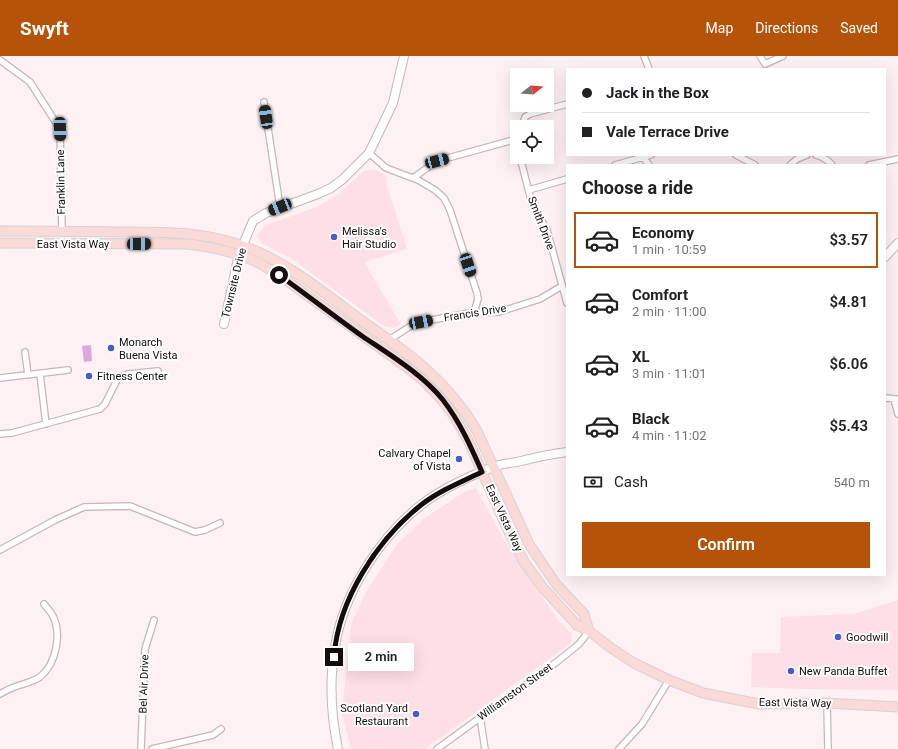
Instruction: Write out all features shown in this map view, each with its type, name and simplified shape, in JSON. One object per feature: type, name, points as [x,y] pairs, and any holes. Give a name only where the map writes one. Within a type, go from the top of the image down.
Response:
[{"type":"main road","name":"Townsite Drive","points":[[224,324],[240,250],[253,221],[280,207],[331,188],[343,179],[369,153],[393,103],[404,56]]},
{"type":"main road","name":"East Vista Way","points":[[0,231],[62,231],[202,235],[219,238],[279,275],[401,363],[424,381],[442,400],[463,431],[524,562],[544,589],[577,625],[589,631],[634,663],[669,680],[703,693],[759,704],[827,703],[898,707]]},
{"type":"main road","points":[[62,244],[64,238],[66,237],[96,237],[103,236],[108,232]]},
{"type":"main road","name":"East Vista Way","points":[[0,243],[177,244],[240,250],[251,249],[274,260],[298,275],[413,357],[445,386],[463,408],[475,427],[529,544],[556,584],[584,614],[589,631]]},
{"type":"main road","points":[[886,256],[898,244]]},
{"type":"main road","points":[[361,335],[363,332],[367,331],[398,352],[413,357]]},
{"type":"main road","points":[[338,749],[331,704],[331,684],[335,646],[349,598],[358,580],[378,549],[400,524],[422,504],[451,486],[494,467],[566,452]]},
{"type":"street","points":[[644,56],[649,68]]},
{"type":"street","points":[[760,56],[765,64],[783,56]]},
{"type":"street","name":"Franklin Lane","points":[[0,60],[30,82],[60,129],[62,231]]},
{"type":"street","points":[[264,102],[280,207]]},
{"type":"street","points":[[524,120],[525,117],[530,114],[566,104]]},
{"type":"street","points":[[414,178],[437,161],[510,141]]},
{"type":"street","points":[[369,153],[386,168],[414,178],[440,193],[450,210],[477,293],[478,299],[475,309],[469,313]]},
{"type":"street","points":[[618,164],[646,156]]},
{"type":"street","points":[[738,156],[753,164]]},
{"type":"street","points":[[791,164],[797,159],[804,156]]},
{"type":"street","points":[[819,156],[825,158],[831,164]]},
{"type":"street","points":[[642,157],[648,164]]},
{"type":"street","points":[[874,164],[898,159]]},
{"type":"street","name":"Smith Drive","points":[[522,164],[532,204],[546,230],[566,300]]},
{"type":"street","name":"Smith Drive","points":[[529,190],[566,179]]},
{"type":"street","name":"Francis Drive","points":[[389,340],[409,327],[421,322],[469,313],[499,312],[540,299],[562,286]]},
{"type":"street","points":[[25,352],[28,375]]},
{"type":"street","points":[[0,378],[68,370]]},
{"type":"street","points":[[0,434],[12,433],[100,409],[105,404],[118,378],[128,374],[158,371]]},
{"type":"street","points":[[40,374],[46,424]]},
{"type":"street","points":[[886,398],[896,399],[898,414]]},
{"type":"street","points":[[0,550],[55,520],[84,507],[106,505],[130,506],[195,532],[205,530],[220,523]]},
{"type":"street","points":[[0,694],[16,686],[29,683],[40,676],[50,666],[54,658],[57,632],[53,617],[44,604]]},
{"type":"street","name":"Bel Air Drive","points":[[141,749],[145,649],[154,620]]},
{"type":"street","name":"Williamston Street","points":[[437,749],[579,644],[589,631]]},
{"type":"street","points":[[618,749],[642,724],[669,680]]},
{"type":"street","points":[[827,703],[828,749]]},
{"type":"street","points":[[480,717],[485,749]]},
{"type":"street","points":[[152,749],[213,735],[221,729]]},
{"type":"shaded area","points":[[374,169],[387,176],[386,183],[407,249],[364,262],[401,324],[394,328],[384,326],[289,257],[261,243],[258,237],[258,234],[266,225],[317,207],[339,194],[364,171]]},
{"type":"shaded area","points":[[91,345],[92,361],[84,362],[82,346]]},
{"type":"shaded area","points":[[476,488],[503,538],[557,619],[572,634],[571,643],[425,749],[351,749],[342,713],[351,624],[365,594],[397,544],[425,518],[464,492]]},
{"type":"shaded area","points":[[898,600],[898,690],[751,687],[752,653],[780,653],[781,617],[854,614]]},
{"type":"place","name":"Melissa's Hair Studio","points":[[334,237]]},
{"type":"place","name":"Monarch Buena Vista","points":[[111,348]]},
{"type":"place","name":"Fitness Center","points":[[89,376]]},
{"type":"place","name":"Calvary Chapel of Vista","points":[[459,459]]},
{"type":"place","name":"Goodwill","points":[[838,637]]},
{"type":"place","name":"New Panda Buffet","points":[[791,671]]},
{"type":"place","name":"Scotland Yard Restaurant","points":[[416,714]]},
{"type":"route","points":[[279,275],[424,381],[442,400],[459,423],[482,472],[451,486],[422,504],[400,524],[378,549],[358,580],[349,598],[340,626],[334,657]]}]
